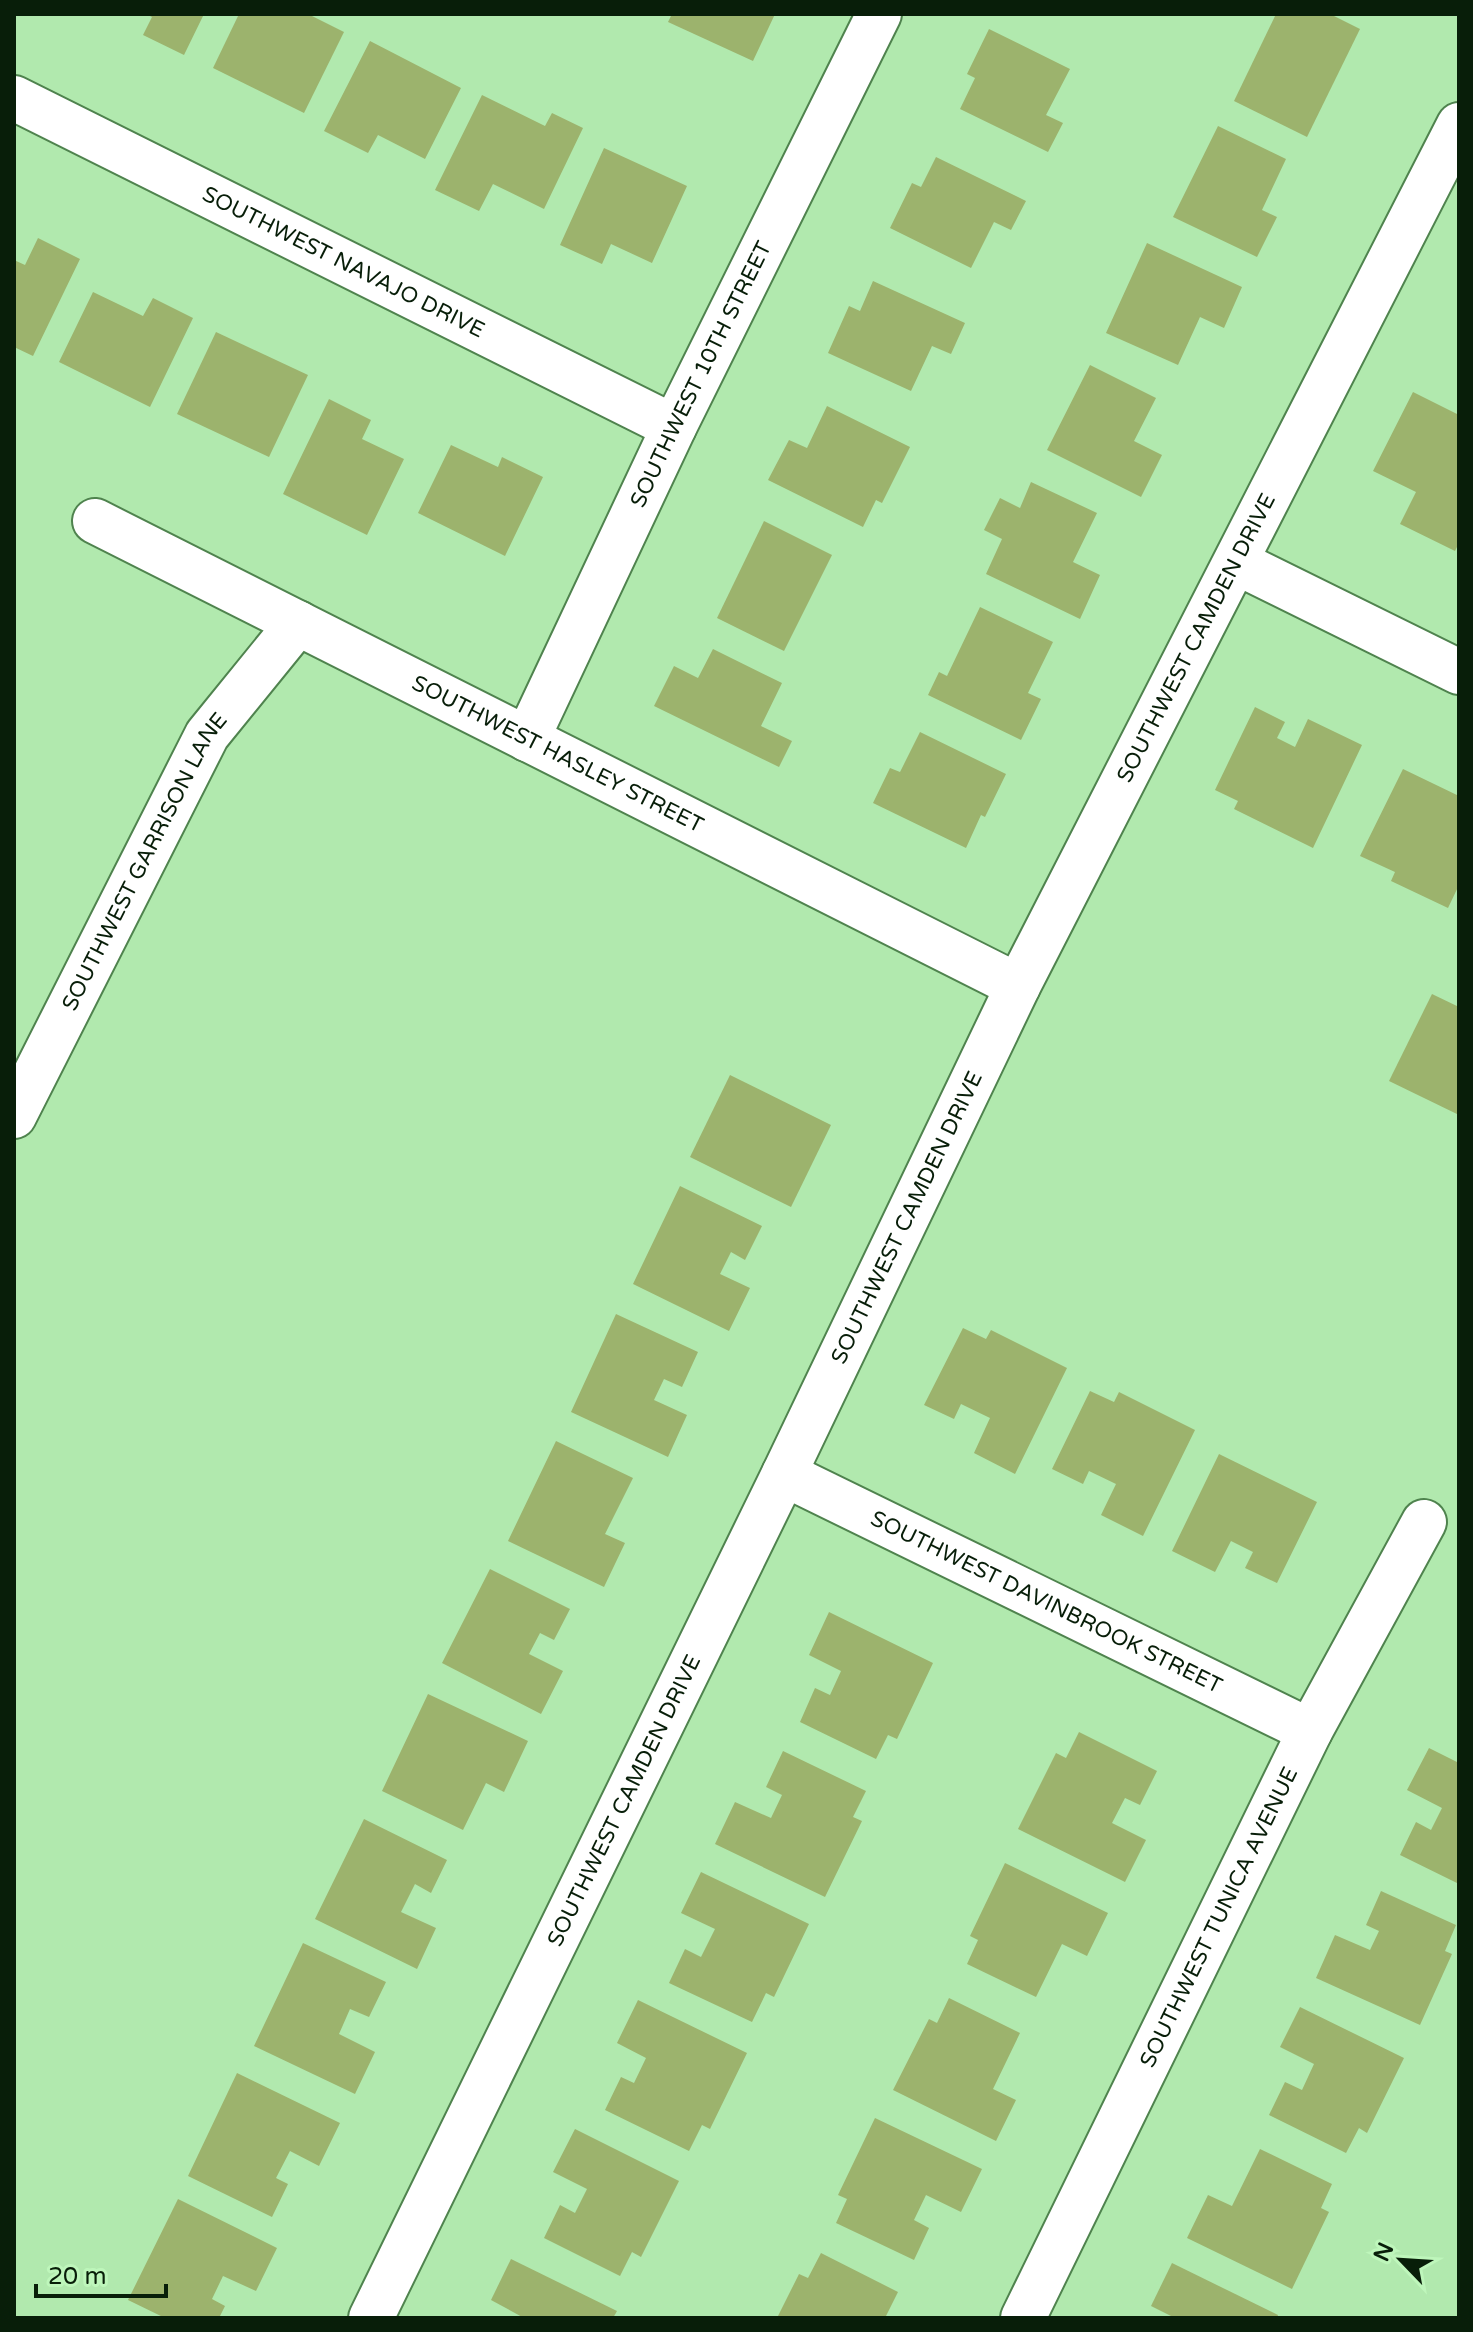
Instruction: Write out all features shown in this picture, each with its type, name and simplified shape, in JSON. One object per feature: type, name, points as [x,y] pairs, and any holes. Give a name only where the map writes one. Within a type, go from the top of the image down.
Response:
[{"type":"street","name":"SOUTHWEST 10TH STREET","points":[[527,739],[674,427],[879,14]]},
{"type":"street","name":"SOUTHWEST NAVAJO DRIVE","points":[[14,98],[674,427]]},
{"type":"street","name":"SOUTHWEST CAMDEN DRIVE","points":[[371,2318],[784,1474],[1018,986],[1459,125]]},
{"type":"street","name":"SOUTHWEST HASLEY STREET","points":[[95,521],[1018,986]]},
{"type":"street","points":[[1236,562],[1459,672]]},
{"type":"street","name":"SOUTHWEST GARRISON LANE","points":[[14,1116],[207,735],[298,623]]},
{"type":"street","name":"SOUTHWEST DAVINBROOK STREET","points":[[784,1474],[1310,1731]]},
{"type":"street","name":"SOUTHWEST TUNICA AVENUE","points":[[1023,2318],[1310,1731],[1424,1522]]},
{"type":"building","points":[[146,14],[204,14],[184,55],[143,35],[152,17]]},
{"type":"building","points":[[239,14],[308,14],[344,32],[304,113],[213,68]]},
{"type":"building","points":[[672,14],[775,14],[753,61],[668,22]]},
{"type":"building","points":[[1276,14],[1330,14],[1360,29],[1307,137],[1234,101]]},
{"type":"building","points":[[989,29],[1070,69],[1046,115],[1063,123],[1048,152],[960,109],[975,78],[967,74]]},
{"type":"building","points":[[370,41],[461,88],[425,159],[378,135],[368,153],[324,131]]},
{"type":"building","points":[[482,95],[545,126],[552,113],[583,128],[544,209],[493,184],[479,211],[435,190]]},
{"type":"building","points":[[1218,126],[1286,159],[1262,210],[1277,217],[1257,257],[1173,217]]},
{"type":"building","points":[[604,148],[687,186],[652,263],[611,244],[602,264],[560,245]]},
{"type":"building","points":[[936,157],[1026,201],[1011,230],[994,222],[971,268],[890,228],[912,183],[921,187]]},
{"type":"building","points":[[38,238],[80,259],[33,356],[14,347],[14,260],[25,265]]},
{"type":"building","points":[[1147,243],[1242,287],[1224,328],[1200,317],[1178,365],[1106,333]]},
{"type":"building","points":[[873,281],[965,323],[951,354],[932,346],[911,391],[828,353],[849,306],[860,311]]},
{"type":"building","points":[[93,292],[143,316],[153,298],[193,318],[150,407],[59,362]]},
{"type":"building","points":[[216,332],[308,375],[269,457],[177,414]]},
{"type":"building","points":[[1090,365],[1156,398],[1134,441],[1162,455],[1141,497],[1047,450]]},
{"type":"building","points":[[1413,392],[1459,415],[1459,543],[1455,551],[1400,524],[1416,492],[1373,471]]},
{"type":"building","points":[[329,399],[371,420],[362,439],[404,459],[367,535],[283,494]]},
{"type":"building","points":[[827,406],[910,447],[882,503],[876,500],[863,527],[768,480],[789,440],[807,448]]},
{"type":"building","points":[[451,445],[498,467],[502,457],[543,477],[505,556],[418,513]]},
{"type":"building","points":[[1031,482],[1097,513],[1073,562],[1100,575],[1080,619],[986,574],[1002,539],[984,530],[1000,498],[1020,508]]},
{"type":"building","points":[[764,521],[832,555],[784,651],[717,618]]},
{"type":"building","points":[[980,607],[1053,642],[1028,693],[1041,699],[1021,740],[928,695],[939,672],[947,676]]},
{"type":"building","points":[[713,649],[782,683],[761,726],[792,741],[779,767],[654,706],[674,666],[698,678]]},
{"type":"building","points":[[1255,707],[1285,722],[1277,738],[1295,747],[1308,719],[1362,745],[1313,848],[1234,809],[1238,801],[1215,790]]},
{"type":"building","points":[[920,732],[1006,774],[985,817],[981,815],[966,848],[873,803],[890,768],[900,772]]},
{"type":"building","points":[[1403,769],[1459,796],[1459,885],[1448,908],[1391,881],[1395,872],[1360,856]]},
{"type":"building","points":[[1432,994],[1459,1007],[1459,1115],[1389,1081]]},
{"type":"building","points":[[730,1075],[831,1125],[791,1207],[690,1157]]},
{"type":"building","points":[[680,1186],[762,1226],[745,1260],[731,1252],[720,1274],[750,1288],[729,1331],[633,1284]]},
{"type":"building","points":[[616,1314],[698,1352],[682,1387],[664,1379],[654,1400],[687,1415],[668,1457],[571,1412]]},
{"type":"building","points":[[963,1328],[986,1339],[991,1330],[1067,1368],[1015,1474],[974,1453],[990,1418],[961,1404],[954,1419],[924,1405]]},
{"type":"building","points":[[1090,1391],[1114,1402],[1119,1392],[1195,1430],[1143,1536],[1101,1515],[1116,1484],[1089,1471],[1083,1484],[1052,1469]]},
{"type":"building","points":[[556,1441],[633,1478],[605,1534],[625,1543],[604,1587],[508,1541]]},
{"type":"building","points":[[1219,1454],[1317,1502],[1277,1583],[1245,1568],[1253,1552],[1231,1541],[1215,1572],[1172,1551]]},
{"type":"building","points":[[490,1569],[570,1609],[554,1640],[540,1633],[529,1654],[563,1671],[541,1714],[442,1663]]},
{"type":"building","points":[[829,1612],[933,1663],[897,1739],[888,1735],[876,1759],[800,1722],[815,1688],[830,1695],[841,1671],[809,1655]]},
{"type":"building","points":[[428,1694],[528,1741],[504,1792],[486,1783],[463,1830],[382,1791]]},
{"type":"building","points":[[1079,1732],[1157,1771],[1140,1805],[1125,1798],[1112,1823],[1146,1840],[1125,1882],[1018,1829],[1056,1753],[1066,1758]]},
{"type":"building","points":[[1429,1748],[1459,1763],[1459,1884],[1400,1855],[1416,1822],[1431,1830],[1442,1808],[1407,1790]]},
{"type":"building","points":[[783,1751],[866,1791],[853,1817],[862,1821],[825,1897],[715,1844],[735,1802],[771,1818],[782,1795],[766,1787]]},
{"type":"building","points":[[364,1819],[447,1860],[431,1893],[415,1884],[401,1912],[436,1928],[417,1969],[315,1919]]},
{"type":"building","points":[[1005,1863],[1108,1913],[1087,1956],[1062,1944],[1036,1997],[967,1964],[978,1940],[970,1936]]},
{"type":"building","points":[[701,1872],[809,1924],[774,1997],[766,1993],[752,2022],[669,1983],[685,1949],[701,1957],[715,1929],[681,1913]]},
{"type":"building","points":[[1381,1891],[1456,1925],[1445,1951],[1452,1954],[1420,2025],[1316,1978],[1335,1935],[1370,1950],[1379,1931],[1366,1925]]},
{"type":"building","points":[[303,1943],[386,1982],[369,2017],[350,2009],[339,2034],[375,2052],[355,2094],[254,2046]]},
{"type":"building","points":[[949,1998],[1020,2033],[993,2089],[1016,2100],[996,2141],[893,2090],[929,2019],[937,2023]]},
{"type":"building","points":[[638,2000],[747,2053],[710,2129],[702,2125],[689,2151],[605,2110],[621,2077],[634,2083],[646,2058],[617,2043]]},
{"type":"building","points":[[1300,2007],[1404,2058],[1367,2133],[1359,2128],[1346,2153],[1269,2115],[1285,2082],[1302,2090],[1314,2064],[1280,2047]]},
{"type":"building","points":[[237,2073],[340,2123],[319,2166],[290,2151],[276,2178],[288,2184],[272,2217],[188,2176]]},
{"type":"building","points":[[875,2118],[982,2169],[961,2212],[926,2195],[914,2220],[929,2228],[914,2260],[836,2223],[847,2199],[838,2195]]},
{"type":"building","points":[[575,2129],[679,2181],[641,2257],[632,2252],[620,2276],[544,2238],[560,2205],[575,2213],[587,2189],[553,2172]]},
{"type":"building","points":[[1260,2149],[1332,2184],[1321,2208],[1329,2212],[1292,2289],[1187,2238],[1208,2195],[1232,2206]]},
{"type":"building","points":[[178,2199],[277,2248],[256,2291],[223,2276],[212,2299],[225,2306],[219,2318],[165,2318],[128,2300]]},
{"type":"building","points":[[821,2253],[898,2292],[885,2318],[777,2318],[799,2274],[808,2278]]},
{"type":"building","points":[[511,2259],[617,2311],[613,2318],[524,2318],[491,2300]]},
{"type":"building","points":[[1172,2263],[1278,2315],[1277,2318],[1175,2318],[1151,2306]]}]
